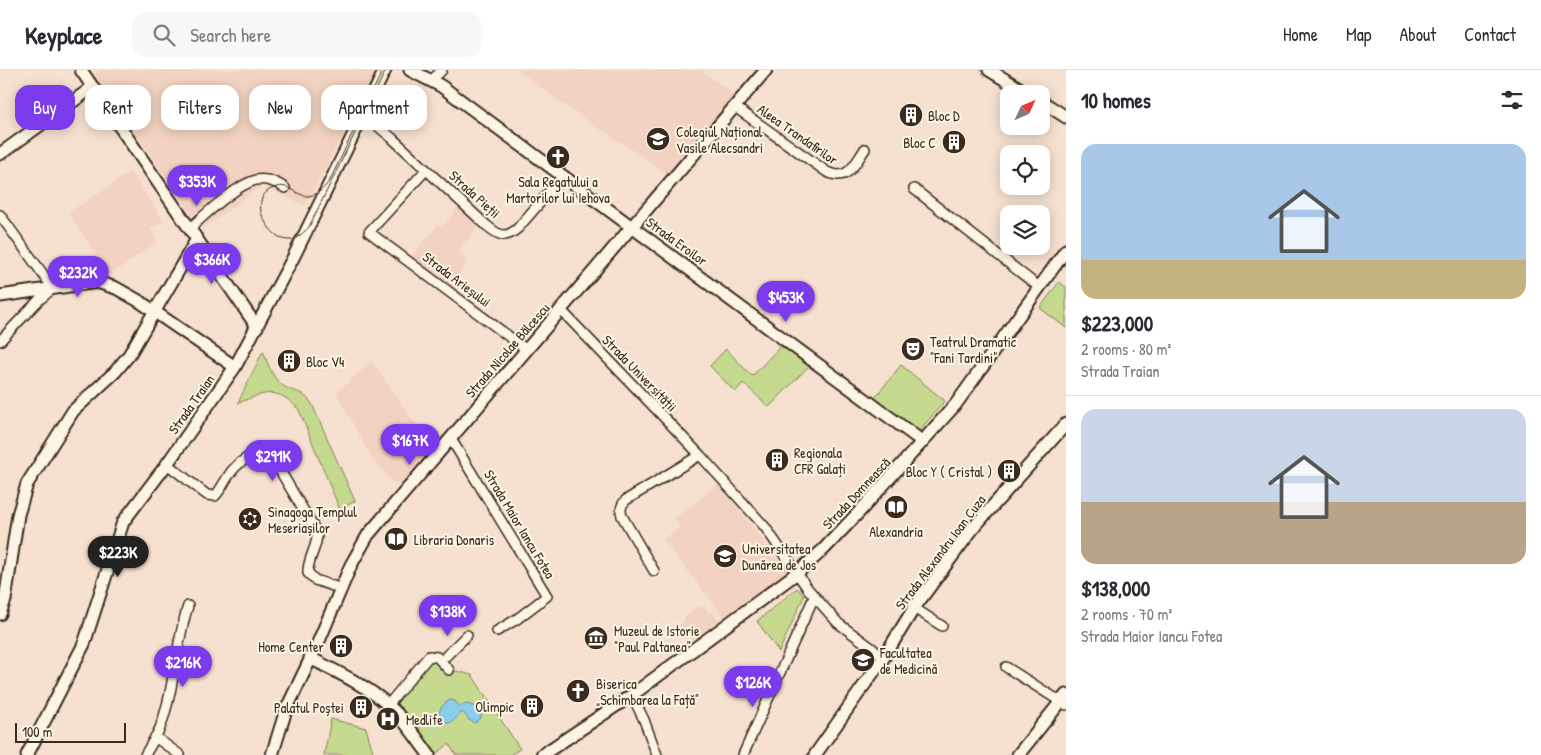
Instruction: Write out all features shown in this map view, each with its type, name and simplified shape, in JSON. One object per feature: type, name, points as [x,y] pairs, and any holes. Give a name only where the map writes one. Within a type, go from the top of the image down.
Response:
[{"type":"main road","name":"Strada Traian","points":[[378,85],[385,70]]},
{"type":"main road","name":"Strada Eroilor","points":[[410,70],[441,86],[923,442]]},
{"type":"main road","points":[[989,70],[1014,85]]},
{"type":"main road","name":"Strada Nicolae Bălcescu","points":[[272,755],[286,710],[342,589],[351,565],[368,535],[735,107],[762,71]]},
{"type":"main road","points":[[86,72],[92,85]]},
{"type":"main road","points":[[0,154],[85,93]]},
{"type":"main road","points":[[1050,106],[1066,116]]},
{"type":"main road","points":[[123,130],[257,327]]},
{"type":"main road","name":"Strada Traian","points":[[27,755],[84,644],[123,522],[235,368],[356,130]]},
{"type":"main road","points":[[0,614],[18,515],[27,484],[73,411],[123,364],[197,239]]},
{"type":"main road","name":"Strada Domnească","points":[[542,755],[632,696],[797,573],[824,549],[956,404],[1066,250]]},
{"type":"main road","points":[[0,296],[97,282],[116,288],[235,368]]},
{"type":"main road","name":"Strada Alexandru Ioan Cuza","points":[[815,755],[884,657],[914,608],[974,527],[1066,424]]},
{"type":"main road","points":[[310,658],[360,686],[388,705],[413,731],[429,755]]},
{"type":"main road","points":[[1018,755],[1064,701]]},
{"type":"street","points":[[431,81],[442,70]]},
{"type":"street","name":"Aleea Trandafirilor","points":[[735,107],[835,176],[842,176],[849,172],[865,149]]},
{"type":"street","name":"Strada Pieții","points":[[381,130],[486,225],[497,233],[506,236],[518,228],[563,176]]},
{"type":"street","name":"Strada Arieșului","points":[[426,170],[369,232],[527,350]]},
{"type":"street","points":[[190,228],[238,190],[255,180],[272,181],[285,188]]},
{"type":"street","points":[[914,189],[1039,288]]},
{"type":"street","points":[[0,215],[53,288],[36,302],[0,341]]},
{"type":"street","name":"Strada Universității","points":[[561,310],[700,455],[765,527],[814,597],[838,623],[884,657]]},
{"type":"street","name":"Strada Maior Iancu Fotea","points":[[451,439],[548,596],[497,631]]},
{"type":"street","points":[[167,464],[208,495],[215,496],[230,474],[244,460],[264,451],[269,452],[317,533],[318,538],[308,564],[308,573],[315,580],[342,589]]},
{"type":"street","points":[[654,571],[622,516],[620,511],[621,505],[626,500],[700,455]]},
{"type":"street","points":[[743,755],[814,597]]},
{"type":"street","points":[[145,755],[160,729],[169,699],[180,630],[188,606]]},
{"type":"street","points":[[914,608],[942,626]]},
{"type":"street","points":[[446,656],[467,635]]},
{"type":"street","points":[[388,705],[429,656],[437,657],[449,670]]},
{"type":"street","points":[[1006,667],[1064,701]]},
{"type":"street","points":[[632,696],[644,720],[657,755]]},
{"type":"street","points":[[156,737],[180,755]]},
{"type":"shaded area","points":[[101,70],[378,70],[370,85],[321,85],[321,130],[346,130],[305,205],[262,186],[202,229],[133,130],[151,130],[151,85],[102,85],[94,74]]},
{"type":"shaded area","name":"Colegiul Național Vasile Alecsandri","points":[[518,70],[701,70],[737,97],[668,174],[563,104]]},
{"type":"shaded area","points":[[130,172],[164,221],[150,229],[158,241],[110,275],[68,213]]},
{"type":"shaded area","points":[[459,206],[480,225],[458,250],[468,260],[453,286],[412,256],[438,225],[442,228]]},
{"type":"shaded area","points":[[372,361],[434,451],[402,487],[393,482],[371,456],[336,393]]},
{"type":"shaded area","name":"Universitatea Dunărea de Jos","points":[[719,484],[787,572],[726,619],[663,540],[680,527],[674,519]]},
{"type":"shaded area","points":[[704,606],[709,613],[712,611],[719,620],[691,640],[679,625],[696,607],[698,609]]},
{"type":"green space","points":[[1059,282],[1066,287],[1066,328],[1040,308]]},
{"type":"green space","points":[[782,345],[809,366],[769,407],[743,383],[735,392],[710,366],[726,349],[752,376]]},
{"type":"green space","points":[[263,351],[278,382],[302,394],[311,402],[355,501],[340,510],[299,410],[284,397],[270,393],[255,396],[238,403]]},
{"type":"green space","points":[[901,365],[945,401],[918,432],[873,400]]},
{"type":"green space","points":[[797,588],[804,596],[779,652],[757,621]]},
{"type":"green space","points":[[430,657],[452,670],[472,675],[520,749],[510,755],[456,755],[449,744],[436,754],[391,705]]},
{"type":"green space","points":[[331,719],[366,728],[374,755],[324,755]]},
{"type":"water","points":[[451,700],[455,701],[459,706],[467,704],[477,707],[481,718],[475,723],[469,720],[464,713],[461,713],[452,722],[447,723],[438,716],[442,706]]},
{"type":"tram line","points":[[383,70],[330,180],[324,188],[316,194],[309,196],[281,186],[266,192],[261,202],[261,212],[269,228],[278,236],[291,240],[301,235],[309,227],[386,70]]},
{"type":"place","name":"Bloc D","points":[[911,115]]},
{"type":"place","name":"Colegiul Național Vasile Alecsandri","points":[[658,139]]},
{"type":"place","name":"Bloc C","points":[[954,142]]},
{"type":"place","name":"Sala Regatului a Martorilor lui Iehova","points":[[558,157]]},
{"type":"place","name":"Teatrul Dramatic \"Fani Tardini\"","points":[[913,349]]},
{"type":"place","name":"Bloc V4","points":[[289,361]]},
{"type":"place","name":"Regionala CFR Galați","points":[[777,460]]},
{"type":"place","name":"Bloc Y ( Cristal )","points":[[1009,471]]},
{"type":"place","name":"Alexandria","points":[[896,507]]},
{"type":"place","name":"Sinagoga Templul Meseriașilor","points":[[250,519]]},
{"type":"place","name":"Libraria Donaris","points":[[396,539]]},
{"type":"place","name":"Universitatea Dunărea de Jos","points":[[725,556]]},
{"type":"place","name":"Muzeul de Istorie \"Paul Paltanea\"","points":[[596,638]]},
{"type":"place","name":"Home Center","points":[[341,646]]},
{"type":"place","name":"Facultatea de Medicină","points":[[863,660]]},
{"type":"place","name":"Biserica „Schimbarea la Față\"","points":[[578,691]]},
{"type":"place","name":"Olimpic","points":[[532,706]]},
{"type":"place","name":"Palatul Poștei","points":[[361,707]]},
{"type":"place","name":"Medlife","points":[[388,719]]}]
